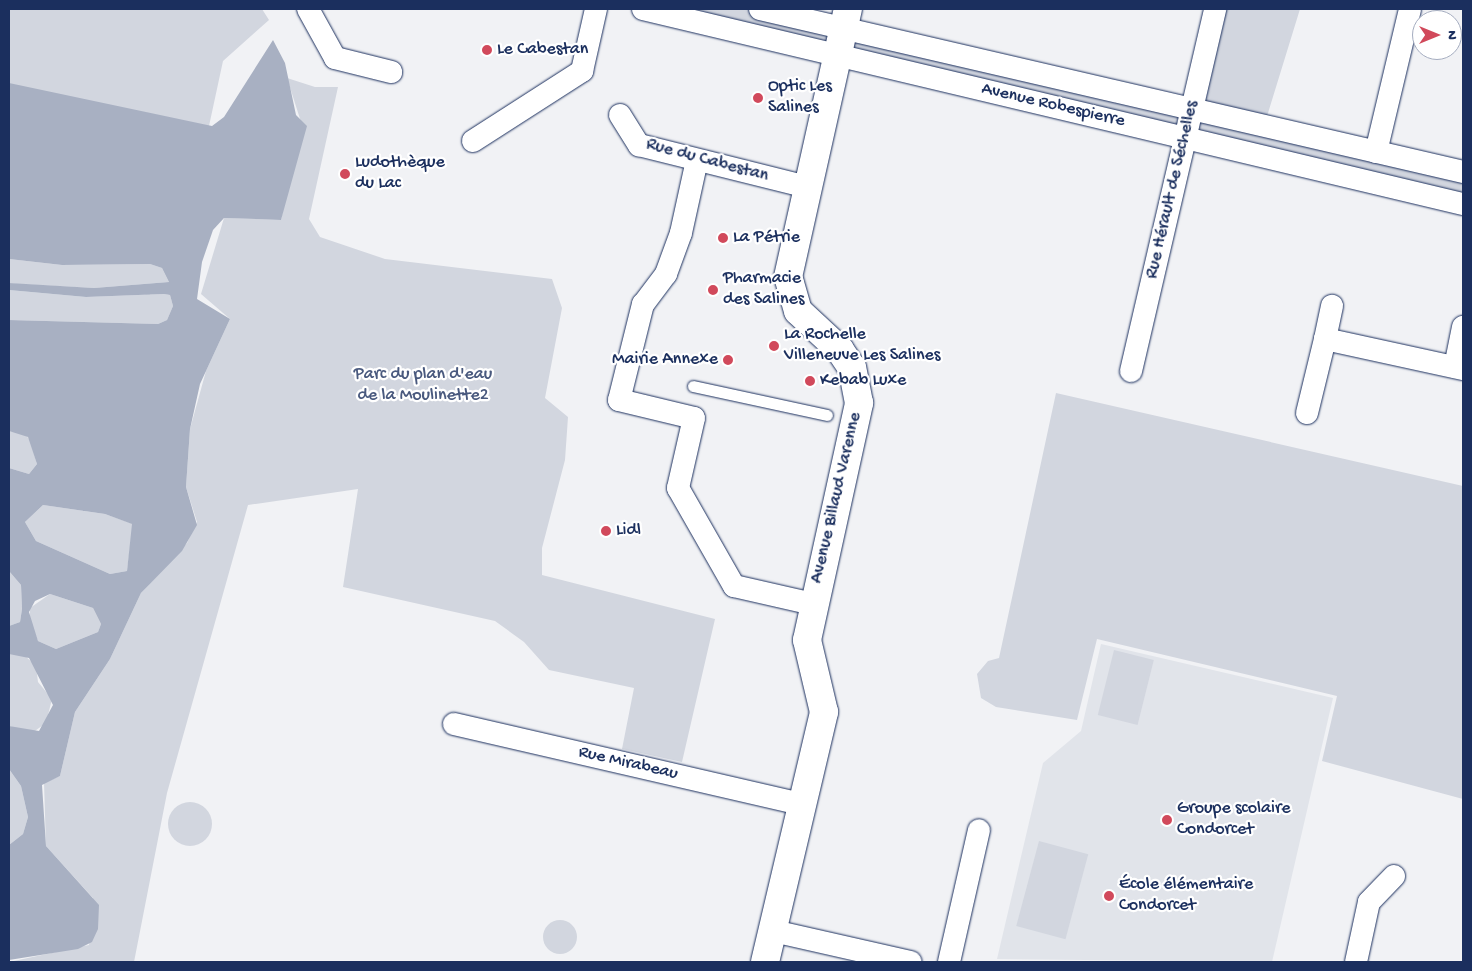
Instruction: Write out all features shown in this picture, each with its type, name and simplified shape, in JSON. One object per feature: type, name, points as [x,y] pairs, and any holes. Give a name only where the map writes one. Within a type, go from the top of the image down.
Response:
[{"type":"street","points":[[308,9],[335,58],[391,72]]},
{"type":"street","points":[[473,141],[582,71],[596,9]]},
{"type":"street","name":"Avenue Robespierre","points":[[643,9],[1463,204]]},
{"type":"street","name":"Avenue Robespierre","points":[[760,9],[846,18],[1192,109],[1463,172]]},
{"type":"street","name":"Rue Hérault de Séchelles","points":[[1131,371],[1215,9]]},
{"type":"street","points":[[1376,152],[1410,9]]},
{"type":"street","name":"Avenue Billaud Varenne","points":[[765,962],[824,712],[807,640],[859,394],[852,368],[840,350],[798,311],[790,293],[790,263],[846,18]]},
{"type":"street","name":"Rue du Cabestan","points":[[620,115],[640,145],[807,187]]},
{"type":"street","points":[[697,160],[681,233],[666,274],[643,304],[619,400],[694,418],[678,488],[734,586],[814,604]]},
{"type":"street","points":[[1307,413],[1332,306]]},
{"type":"street","points":[[1325,339],[1459,368],[1463,327]]},
{"type":"street","name":"Rue Mirabeau","points":[[454,724],[801,804]]},
{"type":"street","points":[[949,962],[979,830]]},
{"type":"street","points":[[1356,962],[1369,902],[1394,876]]},
{"type":"street","points":[[773,931],[911,962]]},
{"type":"lane","points":[[693,386],[827,415]]},
{"type":"shaded area","name":"Groupe scolaire Condorcet","points":[[1101,644],[1333,698],[1272,962],[997,959],[1043,763],[1081,731]]},
{"type":"green space","points":[[9,9],[262,9],[269,20],[223,61],[209,126],[9,84]]},
{"type":"green space","points":[[643,9],[760,9],[1197,110],[1216,9],[1300,9],[1264,126],[1463,172],[1463,203]]},
{"type":"green space","name":"Parc du plan d'eau de la Moulinette2","points":[[287,78],[315,87],[338,87],[309,219],[320,237],[385,259],[552,279],[562,308],[545,398],[568,417],[565,460],[542,548],[542,575],[715,619],[682,762],[622,749],[634,688],[549,670],[524,642],[495,621],[343,587],[358,489],[248,505],[167,793],[134,962],[9,962],[89,945],[93,898],[46,846],[44,783],[60,776],[75,712],[110,659],[141,593],[187,543],[197,522],[186,487],[190,429],[206,371],[230,319],[201,294],[224,218],[281,220],[301,122]]},
{"type":"green space","points":[[9,259],[62,265],[150,264],[162,268],[169,282],[94,288],[9,283]]},
{"type":"green space","points":[[9,290],[86,297],[164,294],[170,295],[173,306],[167,320],[158,324],[9,320]]},
{"type":"green space","points":[[1056,393],[1463,486],[1463,799],[1322,761],[1337,696],[1097,639],[1077,720],[996,707],[981,698],[977,674],[988,661],[999,658]]},
{"type":"green space","points":[[9,431],[24,433],[30,440],[37,464],[29,474],[9,468]]},
{"type":"green space","points":[[43,505],[105,514],[133,524],[127,571],[110,574],[36,541],[25,522]]},
{"type":"green space","points":[[9,571],[21,585],[22,609],[20,622],[9,626]]},
{"type":"green space","points":[[50,594],[93,608],[101,624],[98,632],[56,649],[38,641],[30,621],[30,608]]},
{"type":"green space","points":[[1114,650],[1154,660],[1138,725],[1098,715]]},
{"type":"green space","points":[[22,653],[36,666],[38,682],[52,699],[46,723],[32,733],[9,726],[9,654]]},
{"type":"green space","points":[[9,769],[21,786],[28,817],[23,834],[9,845]]},
{"type":"green space","points":[[190,802],[202,806],[208,812],[212,824],[208,836],[202,842],[190,846],[178,842],[172,836],[168,824],[172,812],[178,806]]},
{"type":"green space","points":[[1039,841],[1088,854],[1065,939],[1016,926]]},
{"type":"green space","points":[[560,920],[567,921],[572,925],[576,930],[576,944],[572,949],[567,953],[560,954],[553,953],[548,949],[544,944],[543,937],[544,930],[548,925],[553,921]]},
{"type":"water","points":[[273,40],[285,63],[296,115],[307,126],[281,220],[224,218],[213,230],[202,262],[197,299],[230,319],[200,384],[190,429],[186,487],[197,525],[182,551],[141,593],[110,659],[75,712],[60,776],[42,785],[46,846],[99,905],[98,929],[92,942],[78,949],[9,960],[9,845],[23,834],[28,817],[21,786],[9,769],[9,726],[39,731],[53,705],[29,658],[9,654],[9,626],[20,622],[22,609],[21,585],[9,571],[9,468],[29,474],[37,464],[28,437],[9,431],[9,320],[158,324],[167,320],[173,306],[170,295],[164,294],[86,297],[9,290],[9,283],[94,288],[169,282],[162,268],[150,264],[62,265],[9,259],[9,83],[212,126],[224,117]],"holes":[[[43,505],[105,514],[132,524],[127,571],[110,574],[36,541],[25,522]],[[50,594],[93,608],[101,624],[98,632],[56,649],[38,641],[29,612],[35,601]]]},
{"type":"place","name":"Le Cabestan","points":[[487,50]]},
{"type":"place","name":"Optic Les Salines","points":[[758,98]]},
{"type":"place","name":"Ludothèque du Lac","points":[[345,174]]},
{"type":"place","name":"La Pétrie","points":[[723,238]]},
{"type":"place","name":"Pharmacie des Salines","points":[[713,290]]},
{"type":"place","name":"La Rochelle Villeneuve Les Salines","points":[[774,346]]},
{"type":"place","name":"Mairie Annexe","points":[[728,360]]},
{"type":"place","name":"Kebab Luxe","points":[[810,381]]},
{"type":"place","name":"Lidl","points":[[606,531]]},
{"type":"place","name":"Groupe scolaire Condorcet","points":[[1167,820]]},
{"type":"place","name":"École élémentaire Condorcet","points":[[1109,896]]}]
